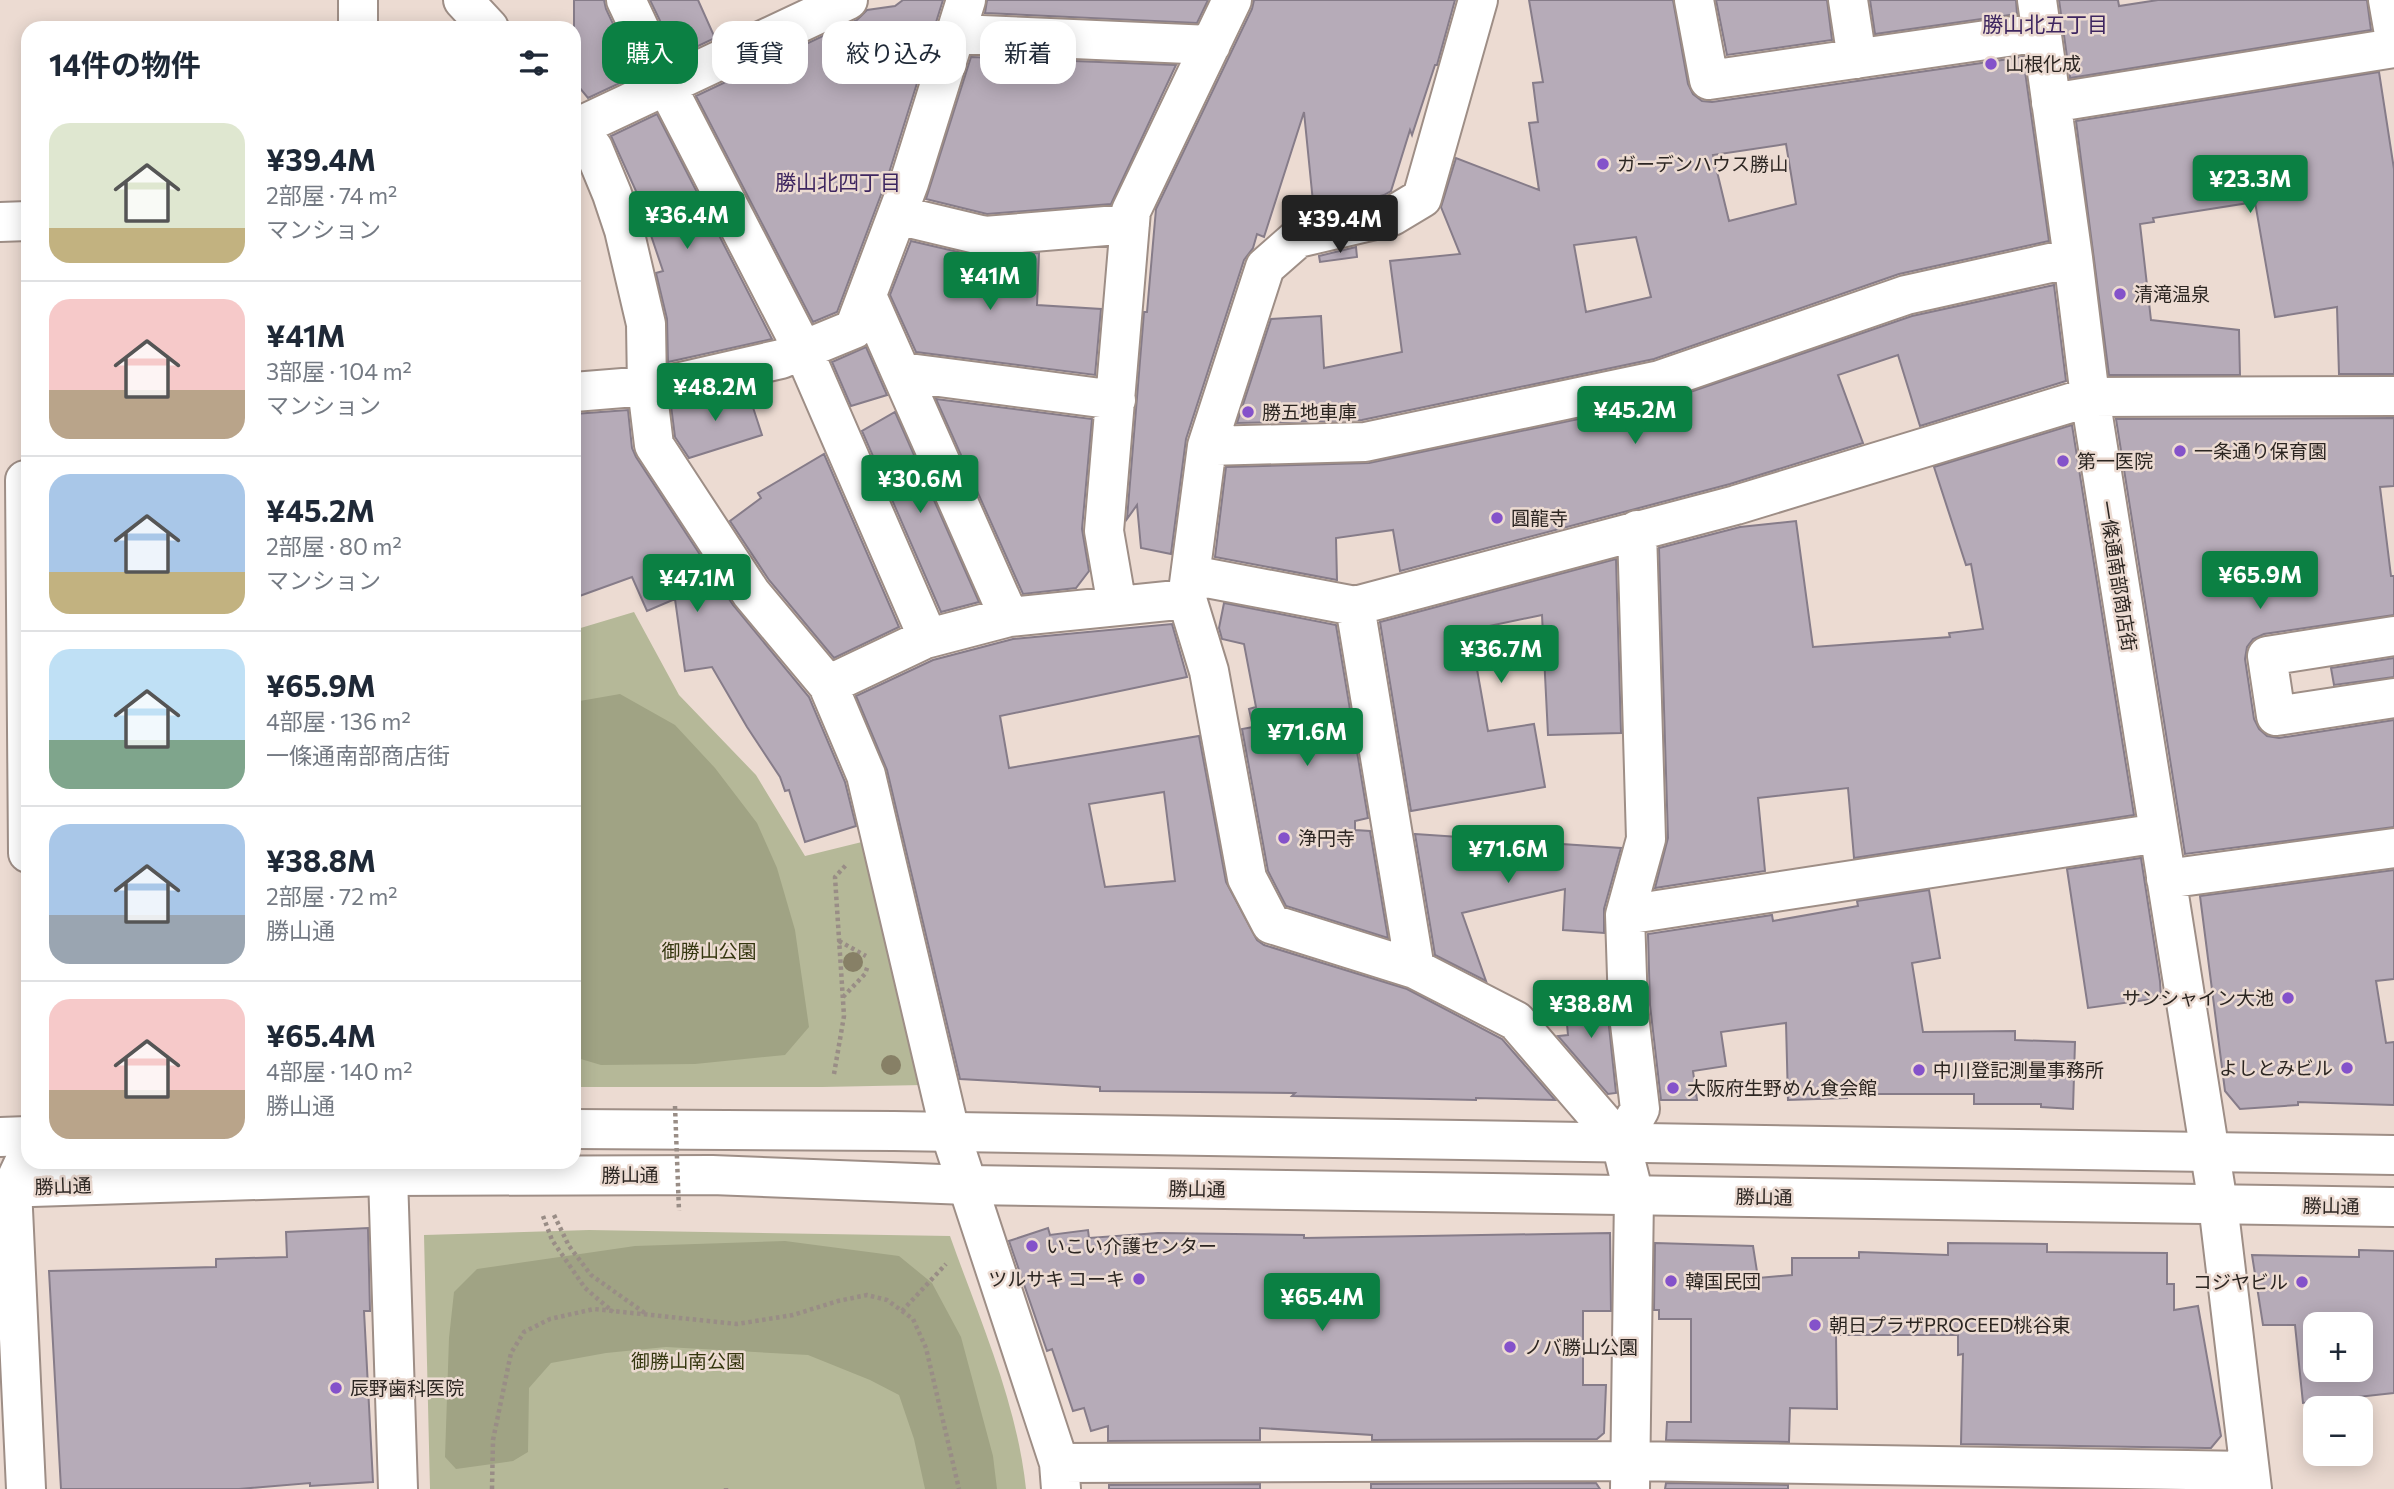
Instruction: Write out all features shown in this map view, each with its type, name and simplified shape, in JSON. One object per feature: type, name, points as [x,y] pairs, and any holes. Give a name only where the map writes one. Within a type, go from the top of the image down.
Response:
[{"type":"street","points":[[358,0],[358,21]]},
{"type":"street","points":[[463,0],[482,21]]},
{"type":"street","points":[[625,0],[803,350],[928,638]]},
{"type":"street","points":[[581,124],[848,0]]},
{"type":"street","points":[[1117,606],[1104,531],[1130,211],[1232,0]]},
{"type":"street","points":[[1478,0],[1422,198],[1392,216],[1298,238],[1265,268],[1207,446],[1189,587],[1209,671],[1247,878],[1271,924],[1415,969],[1516,1021],[1621,1143],[1634,1195],[1630,1475]]},
{"type":"street","points":[[1694,0],[1709,80],[1857,59],[2040,16]]},
{"type":"street","points":[[1848,0],[1857,59]]},
{"type":"street","points":[[2388,0],[2394,34]]},
{"type":"street","name":"一條通南部商店街","points":[[2040,16],[2090,397],[2218,1204],[2251,1480]]},
{"type":"street","points":[[581,392],[672,384],[781,359],[853,329],[897,215],[961,17],[1211,45]]},
{"type":"street","points":[[2051,103],[2394,48]]},
{"type":"street","points":[[581,134],[593,148],[624,229],[646,324],[647,387],[654,445],[751,593],[828,685],[866,775],[950,1132],[1060,1476],[1630,1475],[2251,1480]]},
{"type":"street","points":[[897,215],[985,236],[1130,224]]},
{"type":"street","points":[[0,222],[21,221]]},
{"type":"street","points":[[1207,446],[1365,442],[1660,380],[1906,295],[2073,258]]},
{"type":"street","points":[[867,296],[1009,617]]},
{"type":"street","points":[[901,372],[1116,400]]},
{"type":"street","points":[[828,685],[928,638],[1009,617],[1117,606],[1189,587],[1355,606],[1736,505],[2090,397],[2394,396]]},
{"type":"street","points":[[18,481],[18,813]]},
{"type":"street","points":[[1621,1143],[1640,1109],[1628,1007],[1625,915],[1646,839],[1637,530]]},
{"type":"street","points":[[1355,606],[1415,969]]},
{"type":"street","points":[[2394,636],[2267,656],[2276,716],[2394,698]]},
{"type":"street","points":[[1625,915],[2159,833]]},
{"type":"street","points":[[2166,878],[2394,848]]},
{"type":"street","points":[[581,1129],[2209,1150],[2394,1155]]},
{"type":"street","points":[[0,1137],[21,1136]]},
{"type":"street","points":[[21,1165],[6,1188],[26,1489]]},
{"type":"street","name":"勝山通","points":[[6,1188],[388,1176],[712,1175],[967,1185],[2394,1207]]},
{"type":"street","points":[[388,1176],[398,1489]]},
{"type":"path","points":[[834,1074],[844,1016],[835,877],[846,864],[854,860]]},
{"type":"path","points":[[839,941],[870,958],[865,974],[843,997]]},
{"type":"path","points":[[675,1106],[679,1211]]},
{"type":"path","points":[[542,1214],[552,1240],[585,1288],[614,1312]]},
{"type":"path","points":[[553,1214],[569,1247],[591,1275],[647,1315]]},
{"type":"path","points":[[902,1311],[946,1264]]},
{"type":"path","points":[[492,1489],[493,1440],[503,1387],[512,1353],[524,1332],[550,1319],[593,1310],[737,1324],[793,1315],[867,1295],[887,1300],[913,1319],[926,1348],[959,1489]]},
{"type":"green space","name":"御勝山公園","points":[[634,612],[679,695],[756,775],[805,856],[870,840],[923,1085],[581,1087],[581,628]]},
{"type":"green space","points":[[620,694],[675,725],[715,768],[757,823],[777,868],[795,930],[809,1027],[785,1055],[695,1064],[601,1065],[581,1059],[581,701]]},
{"type":"green space","name":"御勝山南公園","points":[[589,1230],[950,1236],[1006,1392],[1026,1489],[430,1489],[424,1235]]},
{"type":"green space","points":[[785,1241],[899,1256],[932,1283],[961,1337],[993,1456],[997,1489],[925,1489],[914,1439],[899,1395],[808,1355],[666,1347],[606,1353],[551,1363],[529,1388],[528,1452],[513,1461],[456,1469],[445,1457],[449,1338],[454,1292],[477,1269],[635,1246]]},
{"type":"building","points":[[574,0],[604,0],[612,21],[602,21],[602,84],[618,84],[588,98],[581,90],[581,21],[574,21]]},
{"type":"building","points":[[650,0],[698,0],[712,31],[712,39],[698,46],[698,21],[660,21]]},
{"type":"building","points":[[903,0],[943,0],[936,21],[855,21],[867,10],[895,6]]},
{"type":"building","points":[[987,0],[1208,0],[1197,23],[985,13]]},
{"type":"building","points":[[1254,0],[1455,0],[1437,65],[1412,135],[1410,130],[1391,191],[1314,212],[1304,112],[1264,237],[1257,234],[1253,248],[1244,260],[1186,439],[1171,554],[1141,548],[1137,505],[1127,519],[1144,312],[1147,312],[1156,209]]},
{"type":"building","points":[[1529,0],[1673,0],[1688,84],[1693,94],[1702,101],[1712,102],[2023,57],[2049,241],[1899,274],[1654,359],[1362,420],[1237,423],[1271,319],[1321,316],[1324,368],[1402,352],[1390,261],[1460,254],[1441,207],[1456,158],[1539,190],[1529,123],[1538,122],[1533,83],[1543,82]],"holes":[[[1786,144],[1796,204],[1729,221],[1713,155]],[[1636,237],[1651,297],[1586,312],[1574,245]]]},
{"type":"building","points":[[1716,0],[1827,0],[1832,40],[1727,55]]},
{"type":"building","points":[[1870,0],[2016,0],[2017,14],[1875,34]]},
{"type":"building","points":[[2059,0],[2118,0],[2119,6],[2158,0],[2367,0],[2371,30],[2070,78]]},
{"type":"building","points":[[822,37],[822,84],[917,84],[888,176],[837,312],[813,322],[696,96],[721,84],[808,84],[808,43]]},
{"type":"building","points":[[971,57],[980,57],[980,84],[1076,84],[1076,61],[1176,65],[1111,204],[987,214],[926,199],[962,84],[966,84]]},
{"type":"building","points":[[2379,72],[2394,169],[2394,374],[2339,374],[2337,307],[2275,317],[2255,202],[2153,218],[2154,222],[2140,224],[2151,320],[2239,330],[2240,375],[2109,375],[2076,121]]},
{"type":"building","points":[[657,114],[772,339],[668,362],[667,319],[656,273],[663,271],[636,191],[611,136]]},
{"type":"building","points":[[911,241],[980,257],[1039,253],[1037,305],[1101,309],[1095,375],[916,352],[890,295]]},
{"type":"building","points":[[1356,247],[1357,257],[1320,262],[1319,256]]},
{"type":"building","points":[[2054,285],[2066,381],[1920,426],[1898,355],[1838,375],[1863,443],[1730,484],[1400,571],[1393,530],[1336,538],[1337,580],[1215,557],[1226,467],[1369,463],[1664,401],[1912,316]]},
{"type":"building","points":[[866,347],[887,395],[851,406],[832,362]]},
{"type":"building","points":[[747,389],[762,435],[689,458],[675,437],[671,406]]},
{"type":"building","points":[[936,399],[1092,419],[1082,529],[1089,571],[1076,588],[1023,594]]},
{"type":"building","points":[[628,410],[632,448],[636,457],[733,605],[809,697],[845,782],[856,826],[805,842],[789,790],[785,791],[780,777],[712,667],[685,671],[675,599],[647,611],[632,577],[581,595],[581,413]]},
{"type":"building","points":[[895,412],[979,602],[941,612],[862,431]]},
{"type":"building","points":[[2394,418],[2394,486],[2380,487],[2391,576],[2394,576],[2394,615],[2264,634],[2253,639],[2247,647],[2245,659],[2254,719],[2259,729],[2267,736],[2279,738],[2394,720],[2394,827],[2185,854],[2116,419]]},
{"type":"building","points":[[2072,425],[2134,815],[1854,858],[1848,788],[1758,798],[1765,871],[1655,888],[1668,838],[1659,548],[1740,527],[1796,521],[1813,647],[1950,637],[1949,633],[1983,629],[1971,564],[1966,565],[1934,467]]},
{"type":"building","points":[[824,454],[899,627],[834,658],[769,580],[730,521],[761,498],[758,493]]},
{"type":"building","points":[[1616,559],[1621,733],[1548,735],[1542,615],[1470,630],[1488,731],[1534,724],[1545,787],[1411,811],[1380,622]]},
{"type":"building","points":[[1224,603],[1336,625],[1368,818],[1355,821],[1355,830],[1370,831],[1388,938],[1286,906],[1268,871],[1242,729],[1253,727],[1249,709],[1256,707],[1244,644],[1222,639],[1219,628]]},
{"type":"building","points":[[1172,624],[1187,677],[1000,716],[1009,768],[1199,736],[1226,882],[1257,940],[1264,945],[1407,989],[1502,1039],[1555,1100],[1100,1091],[1100,1087],[960,1079],[887,770],[856,696],[933,660],[1013,639]],"holes":[[[1164,792],[1175,881],[1105,887],[1089,804]]]},
{"type":"building","points":[[2394,658],[2394,677],[2334,685],[2331,668]]},
{"type":"building","points":[[1415,834],[1621,848],[1604,909],[1604,933],[1563,930],[1565,889],[1462,913],[1486,981],[1435,955]]},
{"type":"building","points":[[2141,858],[2161,998],[2088,1008],[2067,869]]},
{"type":"building","points":[[2394,870],[2394,979],[2376,981],[2386,1043],[2394,1042],[2394,1105],[2298,1102],[2298,1105],[2240,1109],[2225,1091],[2200,896]]},
{"type":"building","points":[[1929,890],[1940,958],[1912,963],[1923,1032],[2015,1031],[2015,1040],[2075,1042],[2073,1109],[2041,1107],[2041,1104],[1974,1104],[1974,1094],[1847,1094],[1847,1098],[1788,1100],[1786,1023],[1721,1032],[1726,1066],[1693,1071],[1697,1100],[1661,1100],[1650,1005],[1648,934],[1772,915],[1773,921],[1858,906],[1857,901]]},
{"type":"building","points":[[1606,998],[1616,1093],[1608,1094],[1558,1036],[1568,1035],[1565,1003]]},
{"type":"building","points":[[368,1228],[370,1311],[364,1311],[373,1482],[310,1486],[310,1483],[239,1489],[61,1489],[49,1271],[216,1267],[216,1259],[287,1257],[286,1232]]},
{"type":"building","points":[[1048,1228],[1050,1235],[1088,1230],[1089,1238],[1158,1233],[1304,1235],[1304,1238],[1610,1233],[1611,1311],[1583,1311],[1583,1385],[1606,1385],[1604,1433],[1597,1439],[1372,1440],[1372,1435],[1260,1428],[1260,1440],[1108,1441],[1108,1426],[1091,1431],[1084,1408],[1073,1411],[1052,1349],[1047,1351],[1009,1241]]},
{"type":"building","points":[[1655,1243],[1753,1246],[1758,1278],[1792,1275],[1792,1258],[1859,1258],[1859,1252],[1948,1255],[1948,1243],[2047,1244],[2047,1252],[2167,1253],[2167,1284],[2174,1284],[2174,1310],[2198,1306],[2221,1436],[2211,1448],[1961,1444],[1963,1354],[1958,1355],[1958,1335],[1836,1335],[1837,1409],[1790,1408],[1789,1442],[1666,1440],[1667,1422],[1691,1422],[1691,1319],[1659,1319],[1659,1310],[1654,1310]]},
{"type":"building","points":[[2359,1250],[2394,1251],[2394,1393],[2303,1396],[2303,1403],[2295,1325],[2263,1325],[2252,1255],[2359,1257]]},
{"type":"building","points":[[1596,1483],[1600,1489],[1371,1489],[1371,1484]]},
{"type":"building","points":[[1666,1483],[1788,1485],[1788,1489],[1665,1489]]},
{"type":"building","points":[[1260,1484],[1260,1489],[1109,1489],[1109,1485]]},
{"type":"place","name":"山根化成","points":[[1991,64]]},
{"type":"place","name":"ガーデンハウス勝山","points":[[1603,164]]},
{"type":"place","name":"清滝温泉","points":[[2120,294]]},
{"type":"place","name":"勝五地車庫","points":[[1248,412]]},
{"type":"place","name":"一条通り保育園","points":[[2180,451]]},
{"type":"place","name":"第一医院","points":[[2063,461]]},
{"type":"place","name":"圓龍寺","points":[[1497,518]]},
{"type":"place","name":"浄円寺","points":[[1284,838]]},
{"type":"place","name":"サンシャイン大池","points":[[2288,998]]},
{"type":"place","name":"よしとみビル","points":[[2347,1068]]},
{"type":"place","name":"中川登記測量事務所","points":[[1919,1070]]},
{"type":"place","name":"大阪府生野めん食会館","points":[[1673,1088]]},
{"type":"place","name":"いこい介護センター","points":[[1032,1246]]},
{"type":"place","name":"ツルサキ コーキ","points":[[1139,1279]]},
{"type":"place","name":"韓国民団","points":[[1671,1281]]},
{"type":"place","name":"コジヤビル","points":[[2302,1282]]},
{"type":"place","name":"朝日プラザPROCEED桃谷東","points":[[1815,1325]]},
{"type":"place","name":"ノバ勝山公園","points":[[1510,1347]]},
{"type":"place","name":"辰野歯科医院","points":[[336,1388]]},
{"type":"district","name":"勝山北五丁目","points":[[2045,25]]},
{"type":"district","name":"勝山北四丁目","points":[[838,183]]}]
